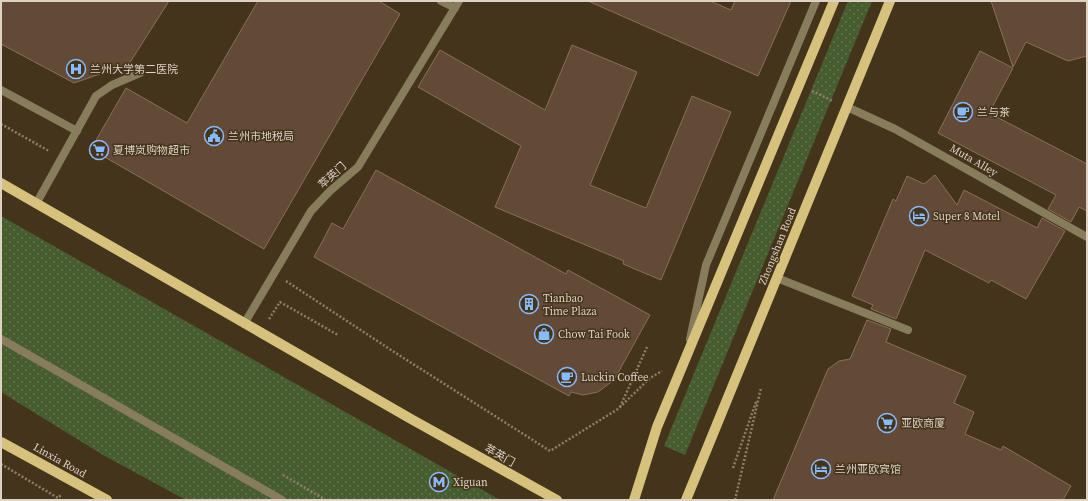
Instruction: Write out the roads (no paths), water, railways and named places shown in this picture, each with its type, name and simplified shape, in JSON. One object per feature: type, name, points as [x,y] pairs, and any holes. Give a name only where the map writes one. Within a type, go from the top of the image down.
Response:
[{"type":"main road","points":[[634,500],[657,427],[834,1]]},
{"type":"main road","name":"Zhongshan Road","points":[[686,500],[890,1]]},
{"type":"main road","name":"萃英门","points":[[1,183],[244,324],[557,500]]},
{"type":"main road","name":"Linxia Road","points":[[1,442],[107,500]]},
{"type":"street","points":[[441,1],[457,5]]},
{"type":"street","points":[[686,358],[706,265],[816,1]]},
{"type":"street","name":"萃英门","points":[[244,324],[311,211],[330,191],[358,167],[457,5]]},
{"type":"street","points":[[36,204],[96,96],[112,85],[140,73]]},
{"type":"street","points":[[1,90],[77,131]]},
{"type":"street","name":"Muta Alley","points":[[847,107],[896,129],[1087,237]]},
{"type":"street","points":[[777,278],[908,330]]},
{"type":"street","points":[[1,339],[282,500]]},
{"type":"place","name":"兰州大学第二医院","points":[[76,69]]},
{"type":"place","name":"兰与茶","points":[[963,112]]},
{"type":"place","name":"兰州市地税局","points":[[214,136]]},
{"type":"place","name":"夏博岚购物超市","points":[[99,150]]},
{"type":"place","name":"Super 8 Motel","points":[[919,216]]},
{"type":"place","name":"Tianbao Time Plaza","points":[[529,304]]},
{"type":"place","name":"Chow Tai Fook","points":[[544,334]]},
{"type":"place","name":"Luckin Coffee","points":[[567,377]]},
{"type":"place","name":"亚欧商厦","points":[[887,423]]},
{"type":"place","name":"兰州亚欧宾馆","points":[[821,469]]},
{"type":"place","name":"Xiguan","points":[[439,482]]}]
